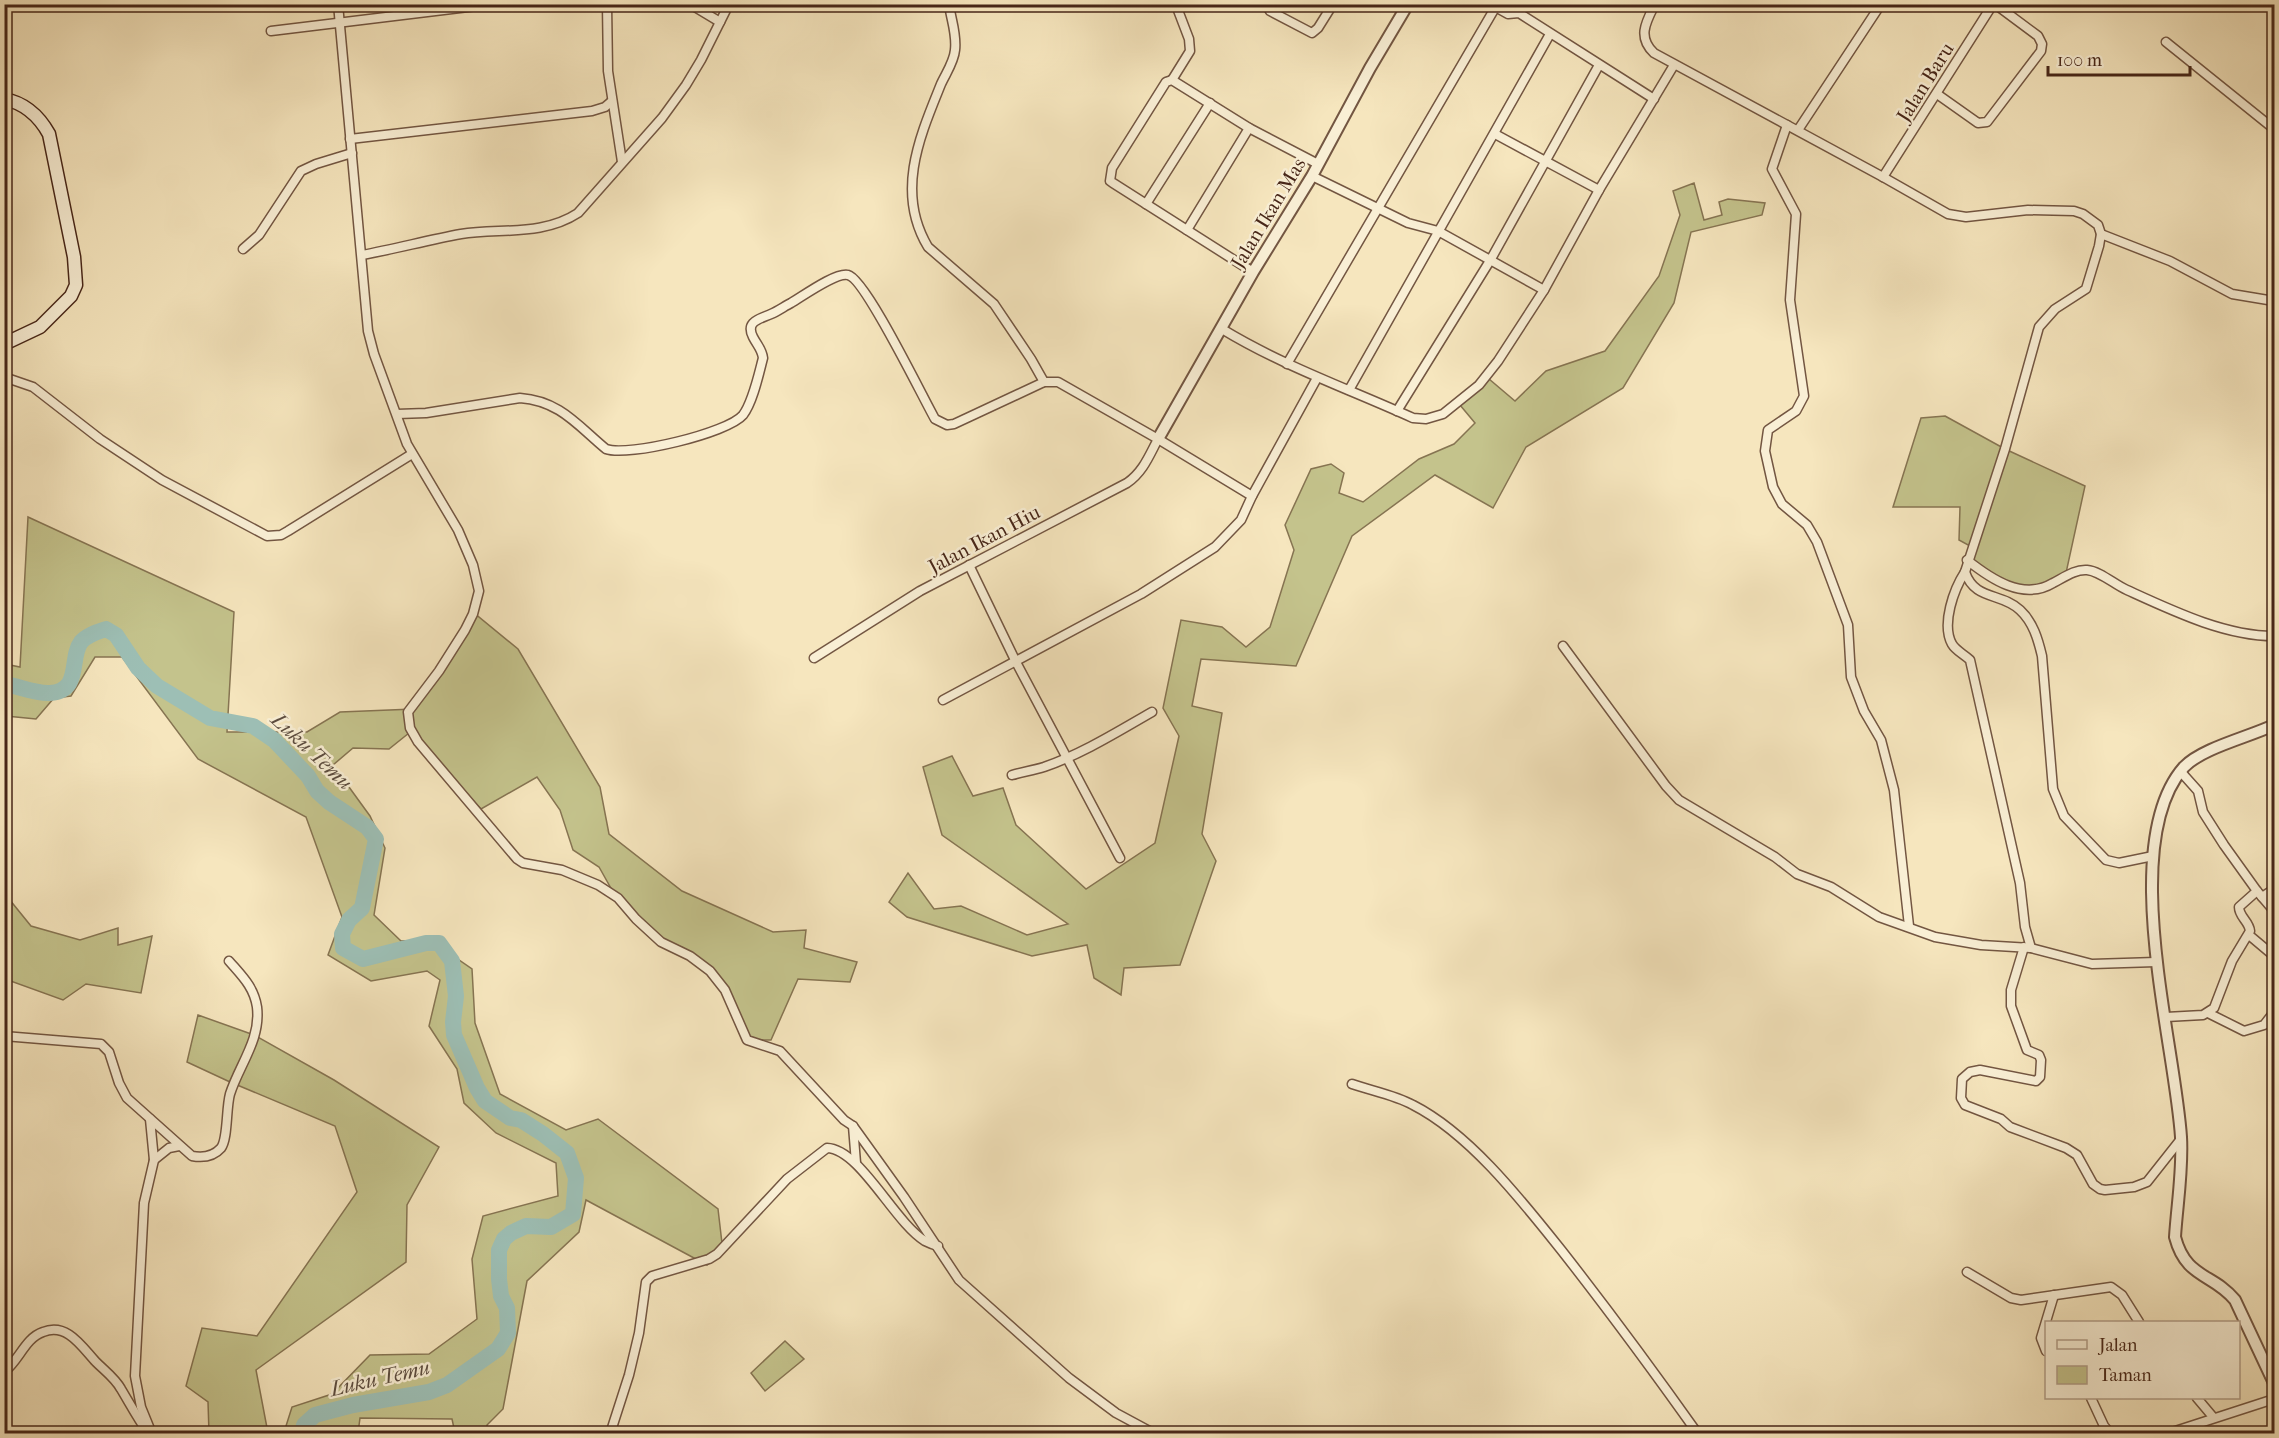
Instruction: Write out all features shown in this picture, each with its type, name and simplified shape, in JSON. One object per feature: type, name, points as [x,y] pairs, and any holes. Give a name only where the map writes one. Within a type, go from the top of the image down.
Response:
[{"type":"main road","points":[[4,99],[30,110],[49,134],[74,257],[76,285],[71,297],[40,327],[4,344]]},
{"type":"street","points":[[338,4],[368,331],[374,354],[412,454],[466,546],[479,591],[473,614],[465,630],[439,671],[408,712],[410,728],[418,742],[511,854],[523,863],[562,870],[598,885],[618,898],[636,919],[661,942],[690,956],[710,971],[725,990],[747,1040],[780,1051],[844,1120],[853,1125],[959,1280],[1069,1378],[1116,1413],[1155,1434]]},
{"type":"street","points":[[271,31],[339,25],[493,4]]},
{"type":"street","points":[[607,4],[608,71],[622,162]]},
{"type":"street","points":[[690,4],[720,22]]},
{"type":"street","points":[[362,255],[474,232],[531,230],[558,224],[578,213],[662,118],[686,85],[729,4]]},
{"type":"street","points":[[949,4],[955,30],[956,49],[915,155],[913,192],[915,213],[928,247],[994,304],[1032,359],[1044,382]]},
{"type":"street","points":[[1266,4],[1270,11],[1312,33],[1318,28],[1333,4]]},
{"type":"street","name":"Jalan Ikan Mas","points":[[1158,439],[1253,272],[1312,176],[1408,4]]},
{"type":"street","points":[[1655,4],[1643,34],[1644,41],[1654,53],[1948,214],[1966,217],[2028,210],[2074,211],[2092,219],[2098,225],[2101,234],[2095,263],[2086,289],[2055,309],[2039,327],[2005,448],[1965,572],[1954,591],[1948,624],[1951,644],[1970,660],[2020,883],[2027,947],[2011,990],[2011,1006],[2027,1050],[2039,1055],[2041,1060],[2040,1077],[2036,1081],[1980,1070],[1970,1071],[1962,1078],[1961,1098],[1965,1105],[2001,1119],[2010,1127],[2066,1148],[2077,1155],[2093,1184],[2105,1190],[2134,1187],[2147,1182],[2181,1139]]},
{"type":"street","points":[[1798,130],[1881,4]]},
{"type":"street","points":[[1937,94],[1978,123],[1987,122],[2041,51],[2042,44],[2038,36],[1994,4]]},
{"type":"street","name":"Jalan Baru","points":[[1884,177],[1994,4]]},
{"type":"street","points":[[1176,5],[1189,39],[1188,57],[1172,80],[1166,82],[1112,168],[1110,181],[1253,272]]},
{"type":"street","points":[[1287,364],[1493,6],[1508,14],[1521,9],[1550,34],[1654,99]]},
{"type":"street","points":[[1349,390],[1550,34]]},
{"type":"street","points":[[2166,42],[2274,129]]},
{"type":"street","points":[[1397,411],[1491,259],[1599,65]]},
{"type":"street","points":[[1222,329],[1254,348],[1317,378],[1413,418],[1435,417],[1466,397],[1492,369],[1544,290],[1599,190],[1674,65]]},
{"type":"street","points":[[1172,80],[1249,128],[1318,164]]},
{"type":"street","points":[[351,139],[592,111],[612,101]]},
{"type":"street","points":[[1146,204],[1210,103]]},
{"type":"street","points":[[1788,125],[1772,169],[1796,214],[1790,300],[1804,396],[1796,411],[1768,430],[1765,439],[1766,459],[1777,497],[1812,531],[1844,612],[1850,642],[1851,677],[1864,711],[1881,740],[1894,790],[1909,926]]},
{"type":"street","points":[[1187,230],[1249,128]]},
{"type":"street","points":[[1495,134],[1544,163],[1599,190]]},
{"type":"street","points":[[243,249],[259,235],[301,171],[352,153]]},
{"type":"street","points":[[1312,176],[1408,223],[1438,231],[1544,290]]},
{"type":"street","points":[[2101,234],[2170,261],[2232,294],[2274,301]]},
{"type":"street","points":[[397,414],[426,413],[520,398],[533,399],[554,406],[606,448],[616,451],[654,447],[709,432],[724,427],[743,415],[749,402],[763,358],[752,333],[753,322],[843,274],[853,276],[860,283],[879,313],[936,419],[942,424],[954,424],[1044,382],[1062,384],[1252,496]]},
{"type":"street","points":[[4,377],[33,387],[100,439],[162,480],[267,536],[281,535],[412,454]]},
{"type":"street","points":[[943,700],[1141,594],[1215,547],[1241,520],[1317,378]]},
{"type":"street","name":"Jalan Ikan Hiu","points":[[814,658],[884,613],[969,565],[1136,477],[1158,439]]},
{"type":"street","points":[[1967,560],[1988,576],[2028,590],[2044,588],[2080,570],[2090,570],[2137,594],[2220,628],[2250,635],[2274,636]]},
{"type":"street","points":[[969,565],[1016,662],[1120,858]]},
{"type":"street","points":[[1965,572],[1974,588],[2020,610],[2032,625],[2037,636],[2042,656],[2053,789],[2064,816],[2106,860],[2119,863],[2153,856]]},
{"type":"street","points":[[1563,646],[1666,786],[1679,800],[1775,857],[1797,874],[1831,887],[1879,917],[1953,942],[2027,947],[2092,964],[2156,962]]},
{"type":"street","points":[[1012,775],[1042,768],[1066,758],[1152,712]]},
{"type":"street","points":[[2274,725],[2215,748],[2198,757],[2181,772],[2164,804],[2153,856],[2156,962],[2166,1017],[2181,1139],[2175,1238],[2179,1252],[2188,1266],[2228,1292],[2235,1300],[2274,1383]]},
{"type":"street","points":[[2181,772],[2198,791],[2204,812],[2229,853],[2274,911]]},
{"type":"street","points":[[2166,1017],[2197,1016],[2208,1013],[2214,1008],[2232,962],[2249,935],[2250,928],[2240,915],[2239,907],[2259,894],[2274,889]]},
{"type":"street","points":[[2249,935],[2274,956]]},
{"type":"street","points":[[4,1036],[101,1044],[109,1052],[119,1083],[127,1098],[192,1156],[201,1158],[212,1155],[226,1140],[226,1113],[231,1092],[253,1041],[258,1015],[255,997],[249,983],[229,961]]},
{"type":"street","points":[[2208,1013],[2244,1030],[2264,1025],[2274,1012]]},
{"type":"street","points":[[1352,1084],[1413,1105],[1450,1130],[1488,1164],[1529,1209],[1581,1275],[1698,1434]]},
{"type":"street","points":[[150,1119],[154,1160],[142,1219],[135,1376],[141,1407],[150,1434]]},
{"type":"street","points":[[853,1125],[856,1163]]},
{"type":"street","points":[[154,1160],[170,1148],[179,1146]]},
{"type":"street","points":[[610,1434],[629,1375],[639,1334],[646,1282],[652,1276],[709,1259],[717,1254],[787,1179],[827,1148],[834,1148],[845,1153],[856,1163],[896,1214],[916,1234],[938,1247]]},
{"type":"street","points":[[1968,1272],[2010,1298],[2030,1299],[2104,1287],[2116,1289],[2138,1321]]},
{"type":"street","points":[[2046,1321],[2054,1295]]},
{"type":"street","points":[[2045,1325],[2041,1338],[2045,1348]]},
{"type":"street","points":[[4,1372],[40,1332],[51,1329],[61,1331],[75,1338],[112,1376],[150,1434]]},
{"type":"street","points":[[2166,1434],[2274,1398]]},
{"type":"street","points":[[2091,1399],[2104,1426],[2111,1434]]},
{"type":"street","points":[[2198,1399],[2213,1417]]},
{"type":"green space","points":[[1694,183],[1704,220],[1722,215],[1719,202],[1728,199],[1765,203],[1762,215],[1691,232],[1674,303],[1623,388],[1526,447],[1493,508],[1435,475],[1352,536],[1296,666],[1201,659],[1192,706],[1222,713],[1202,834],[1216,861],[1180,965],[1124,968],[1121,995],[1094,978],[1087,945],[1032,956],[907,917],[889,902],[908,873],[934,909],[961,906],[1027,935],[1068,924],[942,835],[923,767],[952,756],[973,796],[1003,788],[1016,825],[1086,889],[1155,843],[1179,736],[1163,708],[1181,620],[1222,627],[1246,647],[1270,627],[1294,550],[1285,525],[1311,469],[1331,464],[1344,473],[1339,493],[1363,502],[1419,459],[1454,444],[1475,423],[1460,405],[1489,379],[1515,401],[1546,371],[1605,351],[1659,276],[1680,215],[1673,191]]},
{"type":"green space","points":[[1945,416],[2005,449],[2085,486],[2066,573],[2045,586],[2033,588],[2002,580],[1983,570],[1968,558],[1972,547],[1959,540],[1960,507],[1893,507],[1921,418]]},
{"type":"green space","points":[[28,517],[234,612],[227,732],[307,732],[340,712],[414,709],[446,667],[474,613],[518,649],[600,787],[609,834],[682,891],[773,932],[806,930],[804,948],[857,962],[850,982],[798,979],[771,1040],[754,1040],[746,1035],[712,971],[662,940],[612,890],[599,867],[573,850],[560,810],[537,777],[481,809],[433,757],[414,729],[389,749],[353,748],[333,765],[370,816],[385,848],[374,915],[401,941],[430,940],[472,969],[475,1023],[500,1094],[566,1130],[598,1119],[718,1209],[723,1252],[707,1265],[586,1200],[579,1232],[527,1281],[503,1409],[487,1425],[487,1433],[455,1433],[452,1419],[360,1418],[358,1433],[289,1433],[286,1426],[292,1407],[332,1394],[370,1355],[429,1354],[477,1319],[472,1259],[483,1216],[558,1196],[556,1163],[496,1133],[464,1103],[457,1069],[429,1026],[440,980],[427,971],[371,981],[328,955],[342,917],[306,817],[198,759],[122,657],[95,657],[71,696],[54,698],[36,719],[6,716],[5,664],[20,667]]},
{"type":"green space","points":[[5,894],[31,926],[80,940],[118,928],[118,945],[152,936],[141,993],[86,984],[63,1000],[5,979]]},
{"type":"green space","points":[[198,1015],[254,1035],[334,1080],[439,1147],[407,1205],[406,1262],[256,1370],[268,1433],[209,1433],[208,1402],[186,1386],[202,1328],[257,1336],[357,1192],[335,1126],[187,1062]]},
{"type":"green space","points":[[785,1341],[804,1359],[765,1391],[751,1373]]},
{"type":"waterway","name":"Luku Temu","points":[[4,684],[39,692],[60,691],[71,680],[81,642],[106,629],[116,635],[138,668],[157,686],[210,718],[253,726],[274,740],[308,776],[317,791],[329,802],[367,827],[376,839],[362,908],[349,920],[342,934],[343,948],[363,959],[426,943],[439,943],[452,961],[456,996],[454,1035],[477,1088],[485,1101],[510,1118],[521,1120],[567,1153],[576,1178],[573,1214],[551,1227],[526,1226],[511,1233],[504,1239],[499,1250],[499,1279],[501,1296],[507,1308],[508,1333],[498,1349],[447,1385],[429,1392],[353,1405],[315,1415],[304,1425],[302,1434]]}]
